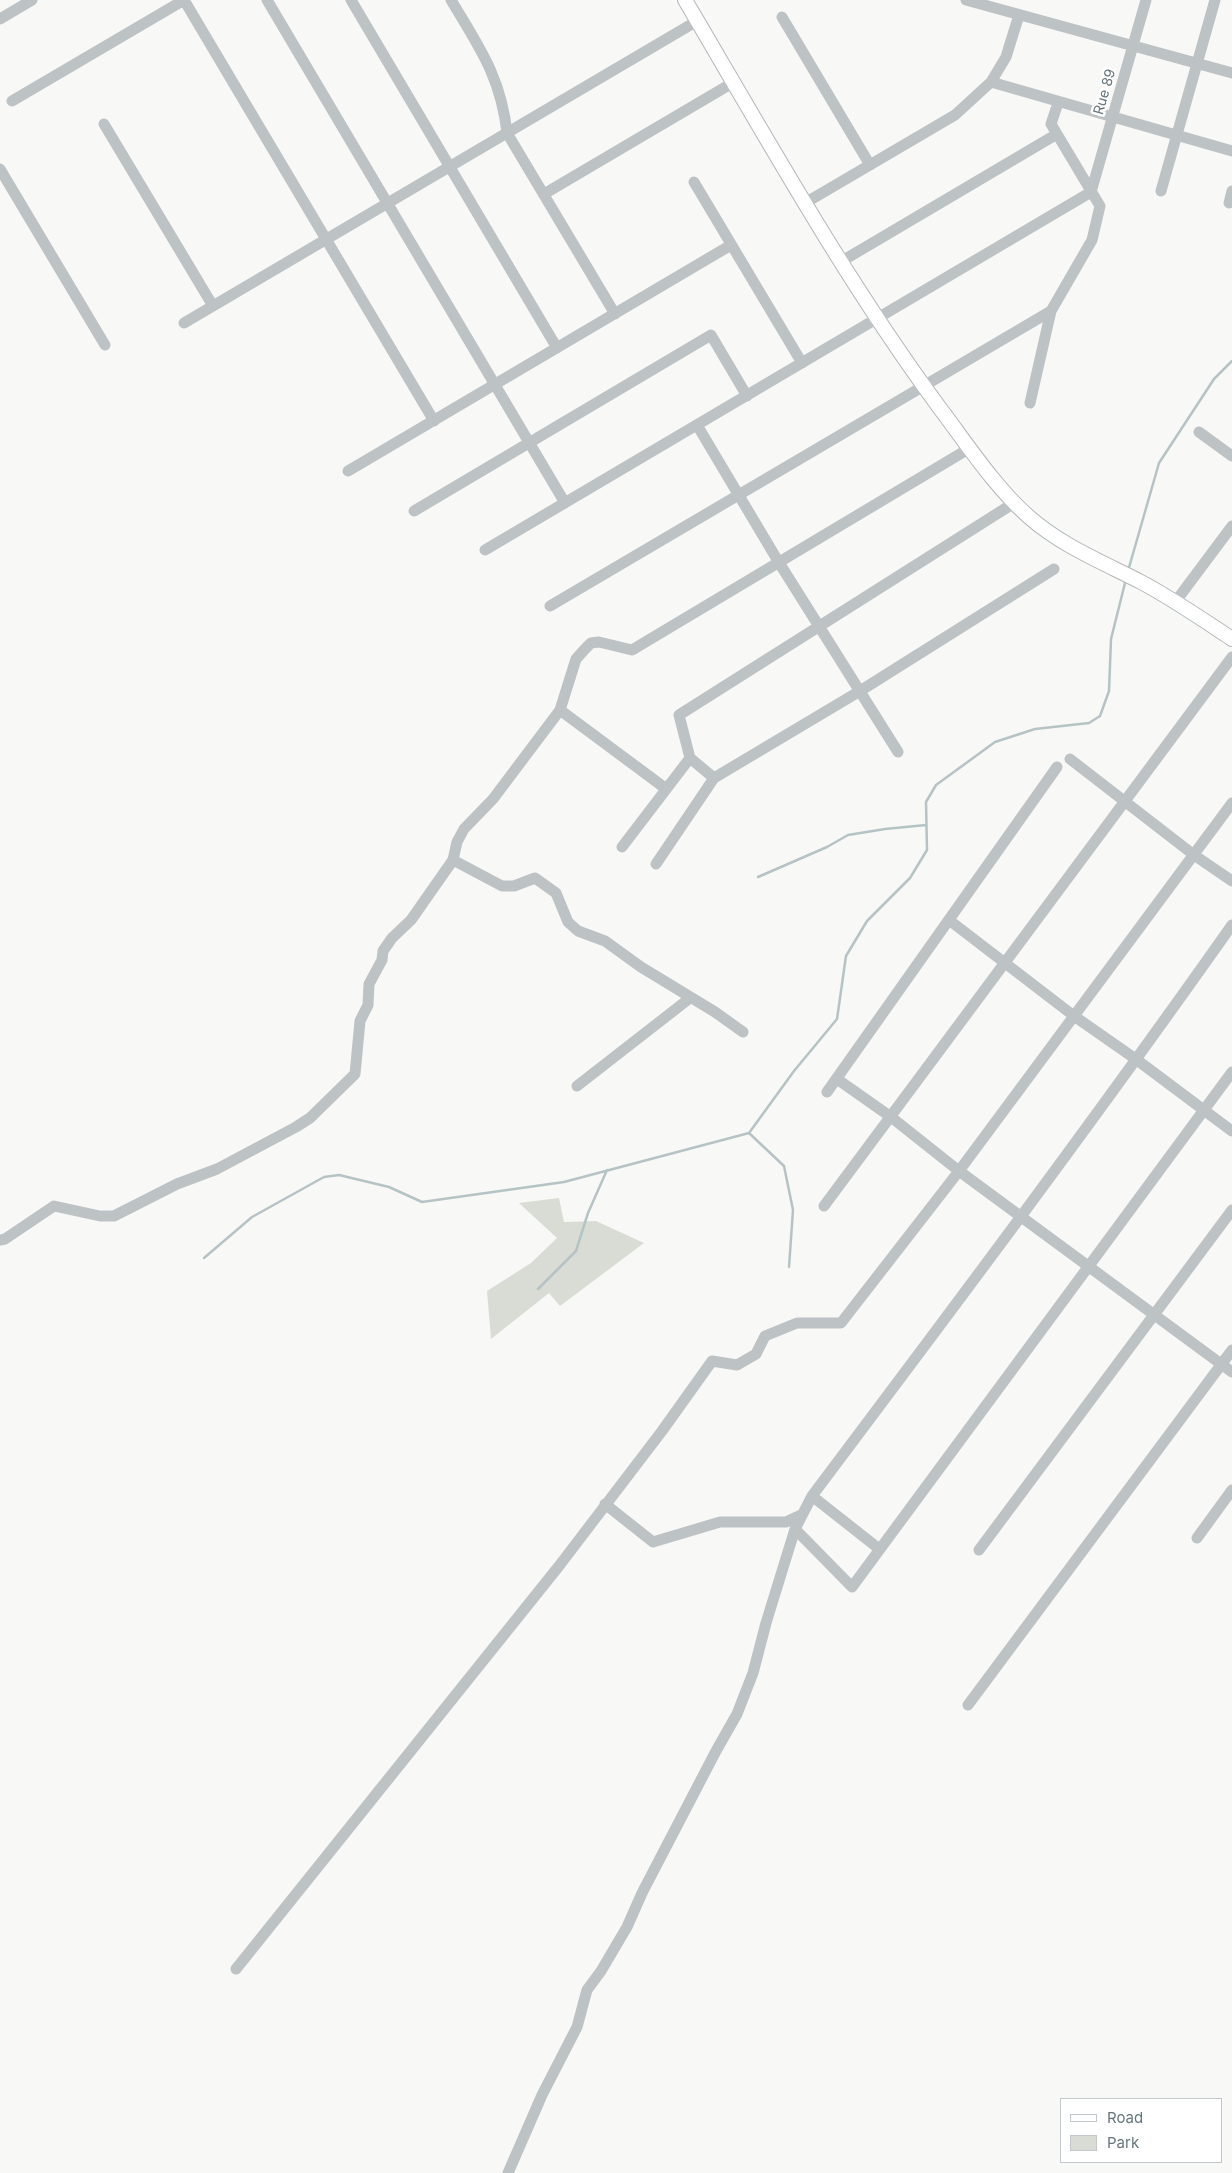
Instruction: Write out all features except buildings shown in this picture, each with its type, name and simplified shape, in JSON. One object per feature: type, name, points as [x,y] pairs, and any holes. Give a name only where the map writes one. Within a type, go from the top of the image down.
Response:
[{"type":"main road","points":[[685,0],[806,203],[878,319],[923,386],[1014,503],[1050,535],[1176,601],[1232,639]]},
{"type":"street","points":[[0,19],[32,0]]},
{"type":"street","points":[[12,102],[184,0],[434,421]]},
{"type":"street","points":[[266,0],[566,503]]},
{"type":"street","points":[[351,0],[557,348]]},
{"type":"street","points":[[451,0],[491,66],[504,106],[507,133],[614,314]]},
{"type":"street","points":[[966,0],[1232,73]]},
{"type":"street","points":[[1007,11],[1011,0]]},
{"type":"street","name":"Rue 89","points":[[1091,192],[1146,0]]},
{"type":"street","points":[[1161,191],[1215,0]]},
{"type":"street","points":[[806,203],[955,115],[992,82],[1006,56],[1019,15]]},
{"type":"street","points":[[782,17],[870,165]]},
{"type":"street","points":[[184,323],[697,21]]},
{"type":"street","points":[[544,194],[734,82]]},
{"type":"street","points":[[992,82],[1058,103],[1232,151]]},
{"type":"street","points":[[1030,403],[1051,311],[1092,240],[1100,206],[1051,124],[1058,103]]},
{"type":"street","points":[[104,124],[213,306]]},
{"type":"street","points":[[842,261],[1057,134]]},
{"type":"street","points":[[0,169],[105,345]]},
{"type":"street","points":[[694,182],[802,363]]},
{"type":"street","points":[[1229,203],[1232,191]]},
{"type":"street","points":[[486,550],[1091,192]]},
{"type":"street","points":[[348,471],[731,245]]},
{"type":"street","points":[[550,606],[1051,311]]},
{"type":"street","points":[[414,510],[711,335],[747,396]]},
{"type":"street","points":[[697,425],[778,561],[898,752]]},
{"type":"street","points":[[1199,432],[1232,456]]},
{"type":"street","points":[[0,1240],[5,1239],[54,1206],[100,1216],[114,1216],[177,1184],[216,1169],[258,1148],[310,1118],[355,1074],[360,1021],[368,1005],[370,984],[382,960],[383,951],[392,938],[411,920],[453,860],[457,842],[464,829],[493,800],[560,710],[576,660],[591,643],[599,642],[632,650],[970,448]]},
{"type":"street","points":[[714,778],[690,758],[679,716],[1014,503]]},
{"type":"street","points":[[1176,601],[1232,526]]},
{"type":"street","points":[[656,864],[714,778],[860,691],[1054,570]]},
{"type":"street","points":[[824,1206],[1232,658]]},
{"type":"street","points":[[560,710],[665,788]]},
{"type":"street","points":[[622,847],[665,788],[690,758]]},
{"type":"street","points":[[1070,759],[1232,882]]},
{"type":"street","points":[[827,1092],[1057,767]]},
{"type":"street","points":[[236,1969],[559,1566],[662,1431],[712,1361],[737,1365],[756,1354],[765,1336],[797,1324],[841,1322],[959,1171],[1232,803]]},
{"type":"street","points":[[453,860],[502,886],[514,886],[535,878],[556,893],[568,922],[578,931],[605,941],[641,967],[715,1012],[743,1032]]},
{"type":"street","points":[[949,920],[1074,1016],[1232,1131]]},
{"type":"street","points":[[508,2173],[542,2095],[576,2027],[587,1990],[628,1927],[642,1893],[711,1759],[737,1714],[753,1673],[766,1623],[795,1529],[812,1496],[1022,1217],[1137,1060],[1232,924]]},
{"type":"street","points":[[577,1086],[690,998]]},
{"type":"street","points":[[795,1529],[852,1587],[878,1548],[1232,1072]]},
{"type":"street","points":[[837,1078],[891,1117],[959,1171],[1232,1372]]},
{"type":"street","points":[[980,1550],[1232,1210]]},
{"type":"street","points":[[968,1705],[1232,1350]]},
{"type":"street","points":[[1197,1538],[1232,1490]]},
{"type":"street","points":[[812,1496],[878,1548]]},
{"type":"street","points":[[605,1504],[653,1542],[720,1522],[786,1522],[801,1515]]},
{"type":"green space","points":[[559,1198],[564,1222],[596,1221],[644,1243],[560,1306],[549,1293],[491,1339],[487,1291],[531,1263],[557,1238],[519,1203]]},
{"type":"waterway","points":[[1128,571],[1159,463],[1214,379],[1232,361]]},
{"type":"waterway","points":[[204,1258],[252,1217],[324,1177],[339,1175],[389,1187],[422,1202],[564,1182],[749,1133],[794,1071],[837,1019],[846,956],[867,921],[910,878],[927,850],[926,802],[936,785],[995,742],[1035,729],[1089,723],[1100,716],[1109,691],[1111,639],[1126,579]]},
{"type":"waterway","points":[[758,877],[827,847],[848,835],[926,825]]},
{"type":"waterway","points":[[749,1133],[784,1166],[793,1210],[789,1267]]},
{"type":"waterway","points":[[538,1289],[576,1251],[588,1213],[607,1170]]}]
